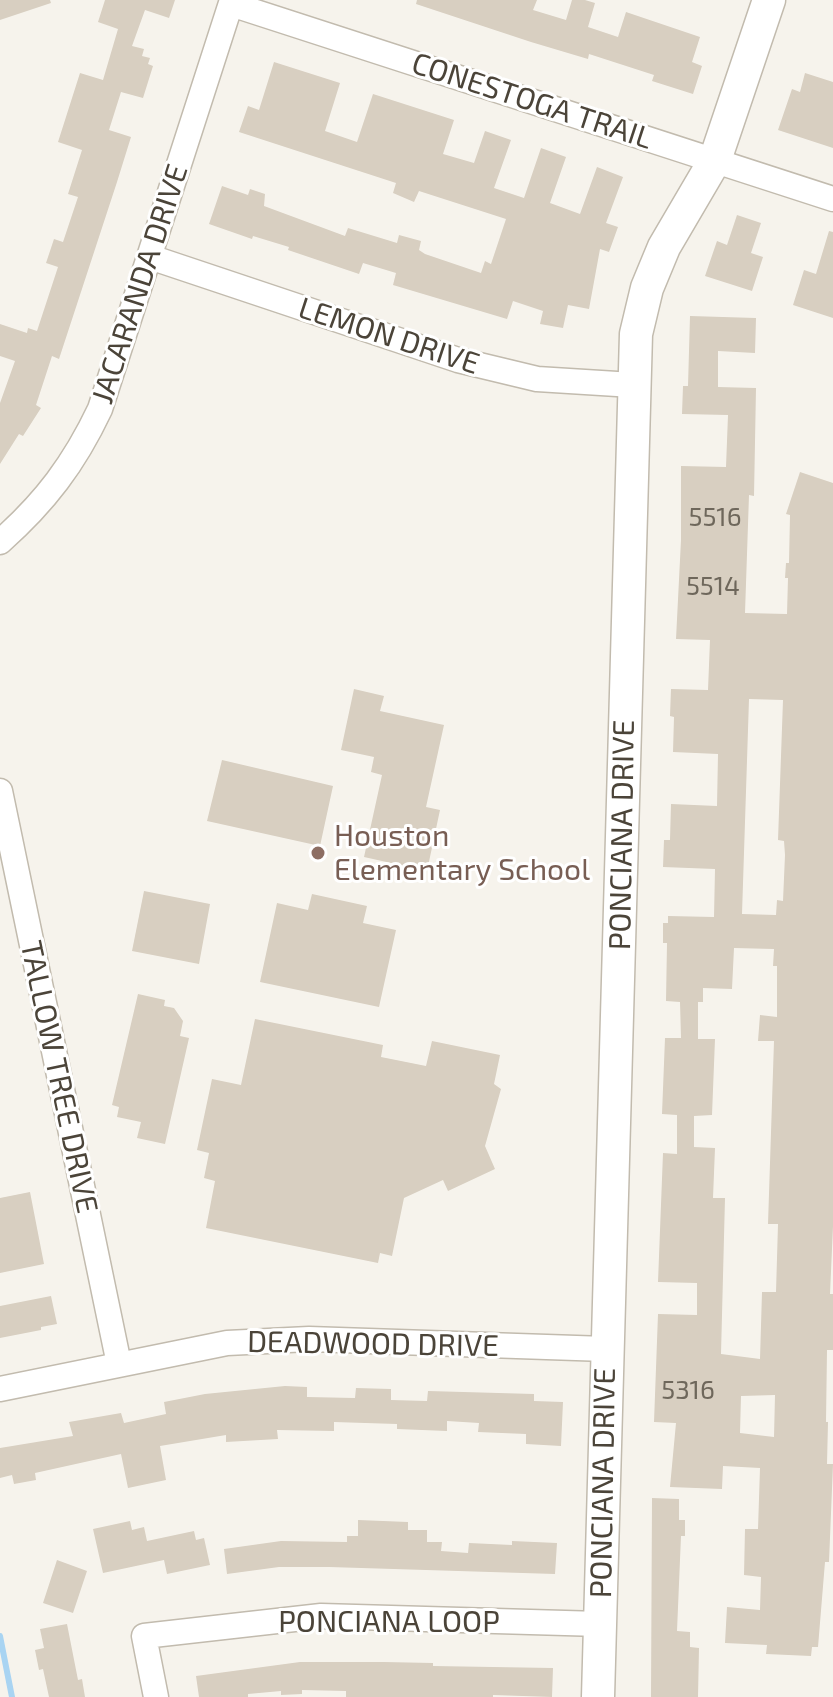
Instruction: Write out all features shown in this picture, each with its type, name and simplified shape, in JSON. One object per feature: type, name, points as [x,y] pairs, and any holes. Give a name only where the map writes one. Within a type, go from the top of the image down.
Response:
[{"type":"street","name":"PONCIANA DRIVE","points":[[598,1697],[636,334],[647,288],[664,247],[715,160],[769,0]]},
{"type":"street","name":"CONESTOGA TRAIL","points":[[232,2],[833,199]]},
{"type":"street","name":"JACARANDA DRIVE","points":[[0,542],[42,502],[83,444],[100,409],[232,2]]},
{"type":"street","name":"LEMON DRIVE","points":[[150,257],[458,360],[537,379],[633,385]]},
{"type":"street","name":"TALLOW TREE DRIVE","points":[[0,791],[119,1364]]},
{"type":"street","name":"DEADWOOD DRIVE","points":[[0,1389],[227,1343],[309,1339],[606,1349]]},
{"type":"street","name":"PONCIANA LOOP","points":[[156,1697],[144,1636],[321,1616],[600,1624]]},
{"type":"building","points":[[0,0],[50,0],[51,3],[0,20]]},
{"type":"building","points":[[105,0],[175,0],[169,18],[145,10],[132,46],[144,49],[142,56],[150,58],[148,64],[153,66],[143,98],[121,92],[109,130],[131,137],[117,182],[59,359],[52,356],[36,405],[41,408],[0,464],[0,403],[15,361],[0,356],[0,324],[27,333],[28,328],[37,331],[58,267],[46,263],[54,239],[63,242],[78,197],[68,194],[82,150],[58,142],[80,73],[103,80],[118,29],[98,22]]},
{"type":"building","points":[[417,0],[537,0],[533,10],[566,20],[572,0],[585,0],[595,3],[588,27],[618,37],[626,12],[700,37],[692,62],[702,66],[693,94],[652,81],[654,75],[589,54],[588,59],[531,42],[416,4]]},
{"type":"building","points":[[274,62],[340,83],[325,131],[357,142],[373,94],[454,120],[443,154],[474,163],[485,131],[511,140],[494,188],[524,198],[541,148],[566,157],[550,203],[580,214],[597,167],[623,177],[606,223],[618,227],[609,252],[600,249],[589,309],[568,305],[563,328],[540,324],[543,311],[513,301],[507,319],[393,285],[396,273],[363,263],[359,274],[288,250],[289,247],[253,236],[252,239],[209,224],[222,186],[248,195],[250,189],[265,194],[264,206],[345,236],[348,228],[397,243],[399,235],[421,241],[419,250],[425,254],[481,273],[485,261],[491,264],[506,219],[419,191],[414,202],[393,193],[396,183],[239,132],[248,106],[259,110]]},
{"type":"building","points":[[805,73],[833,82],[833,148],[778,130],[792,89],[800,92]]},
{"type":"building","points":[[737,215],[761,223],[751,253],[763,257],[752,291],[705,276],[717,241],[727,245]]},
{"type":"building","points":[[829,231],[833,232],[833,318],[793,305],[804,270],[816,274]]},
{"type":"building","points":[[690,316],[756,318],[755,353],[718,351],[718,387],[756,388],[754,496],[749,495],[745,613],[787,614],[788,578],[785,578],[786,563],[789,563],[790,515],[786,514],[800,472],[833,483],[833,1226],[830,1294],[833,1294],[833,1350],[827,1350],[826,1422],[827,1464],[833,1464],[829,1562],[825,1562],[818,1647],[812,1647],[811,1656],[766,1654],[767,1645],[725,1643],[727,1607],[760,1610],[761,1577],[744,1575],[745,1529],[758,1529],[760,1468],[723,1466],[722,1489],[670,1487],[676,1423],[654,1422],[658,1314],[697,1315],[697,1283],[658,1282],[663,1153],[677,1154],[677,1115],[662,1114],[665,1038],[681,1038],[680,1002],[666,1001],[667,943],[663,943],[663,923],[668,923],[668,916],[714,917],[715,869],[663,867],[664,840],[670,840],[671,804],[717,806],[718,754],[673,752],[674,717],[670,716],[671,689],[708,690],[710,640],[676,639],[681,466],[726,467],[728,415],[682,414],[683,386],[688,386]],"holes":[[[749,699],[783,700],[778,840],[784,841],[785,855],[783,901],[777,900],[776,915],[742,914]],[[734,948],[774,949],[777,1017],[760,1015],[758,1041],[774,1041],[768,1224],[778,1224],[776,1292],[762,1292],[760,1359],[721,1354],[725,1198],[713,1198],[715,1148],[694,1147],[694,1116],[712,1115],[715,1039],[698,1039],[698,1002],[703,1002],[703,988],[732,989]],[[775,1395],[774,1437],[740,1433],[741,1396]]]},
{"type":"building","points":[[354,689],[384,696],[380,711],[444,725],[426,807],[440,810],[427,871],[364,857],[382,775],[371,772],[374,757],[341,750]]},
{"type":"building","points":[[222,760],[333,786],[320,846],[207,821]]},
{"type":"building","points":[[144,891],[210,904],[199,964],[132,951]]},
{"type":"building","points":[[312,894],[367,906],[363,923],[396,930],[379,1007],[260,982],[277,903],[308,910]]},
{"type":"building","points":[[138,994],[165,1000],[164,1006],[174,1008],[183,1021],[180,1036],[189,1038],[165,1144],[137,1138],[141,1122],[117,1117],[119,1107],[112,1105]]},
{"type":"building","points":[[255,1019],[383,1045],[381,1057],[426,1066],[432,1041],[500,1055],[494,1084],[501,1089],[485,1146],[495,1169],[448,1191],[443,1180],[404,1198],[392,1256],[380,1253],[378,1263],[206,1228],[215,1181],[204,1178],[209,1153],[197,1150],[212,1079],[241,1085]]},
{"type":"building","points":[[30,1192],[44,1264],[0,1273],[0,1198]]},
{"type":"building","points":[[51,1296],[57,1324],[0,1338],[0,1306]]},
{"type":"building","points":[[285,1386],[307,1387],[307,1397],[355,1398],[356,1388],[391,1389],[391,1400],[427,1401],[428,1391],[534,1394],[534,1401],[563,1402],[561,1446],[526,1444],[526,1434],[478,1432],[479,1423],[447,1421],[447,1431],[397,1429],[397,1424],[334,1422],[334,1431],[277,1430],[278,1439],[226,1442],[226,1435],[160,1446],[166,1480],[128,1488],[121,1454],[35,1473],[36,1480],[14,1484],[12,1475],[0,1478],[0,1448],[73,1436],[69,1422],[121,1413],[124,1423],[166,1414],[164,1402],[205,1394]]},
{"type":"building","points":[[652,1498],[679,1499],[679,1520],[685,1520],[685,1536],[681,1536],[677,1631],[690,1632],[690,1647],[699,1648],[698,1697],[651,1697]]},
{"type":"building","points":[[358,1520],[408,1522],[408,1530],[427,1530],[427,1542],[442,1542],[441,1551],[468,1553],[469,1543],[557,1543],[555,1574],[279,1567],[227,1574],[224,1549],[281,1541],[347,1542],[347,1536],[358,1536]]},
{"type":"building","points":[[130,1521],[132,1530],[144,1527],[147,1541],[194,1531],[196,1540],[204,1538],[210,1565],[167,1574],[164,1560],[103,1573],[93,1529]]},
{"type":"building","points":[[57,1560],[87,1571],[73,1613],[43,1603]]},
{"type":"building","points":[[67,1624],[78,1680],[82,1679],[85,1697],[49,1697],[35,1650],[44,1648],[40,1629]]},
{"type":"building","points":[[300,1662],[553,1668],[552,1697],[346,1697],[346,1691],[302,1690],[302,1694],[281,1695],[281,1691],[248,1694],[248,1697],[199,1697],[196,1676]]},
{"type":"waterway","points":[[0,1636],[12,1697]]},
{"type":"place","name":"Houston Elementary School","points":[[318,853]]}]
